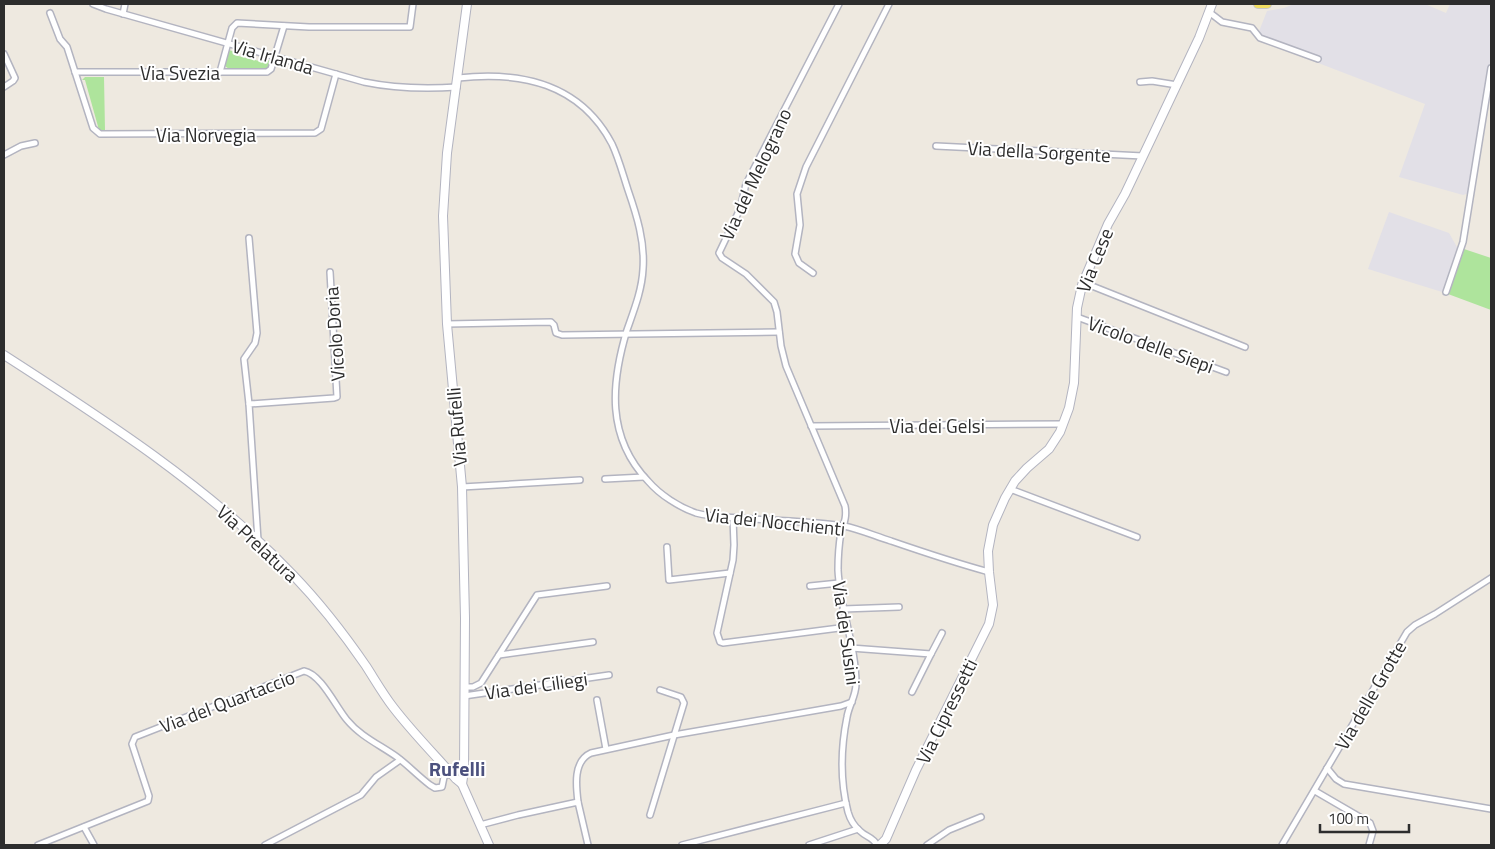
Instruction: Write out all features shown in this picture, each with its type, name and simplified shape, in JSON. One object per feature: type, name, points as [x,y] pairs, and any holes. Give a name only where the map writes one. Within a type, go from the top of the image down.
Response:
[{"type":"main road","points":[[1258,4],[1268,4]]},
{"type":"street","name":"Via Irlanda","points":[[93,4],[274,57],[382,85],[426,88],[457,82]]},
{"type":"street","points":[[123,14],[125,4]]},
{"type":"street","points":[[220,72],[232,28],[237,23],[284,26],[410,27],[413,4]]},
{"type":"street","name":"Via Rufelli","points":[[467,4],[447,153],[444,192],[446,324],[462,486],[465,618],[464,771],[462,784],[489,845]]},
{"type":"street","name":"Via del Melograno","points":[[839,4],[746,184],[738,212],[719,251],[722,258],[744,272],[773,300],[777,310],[779,332],[786,366],[845,506],[846,518],[844,526]]},
{"type":"street","points":[[813,272],[799,263],[795,256],[800,228],[797,202],[798,187],[806,167],[889,4]]},
{"type":"street","points":[[1211,8],[1222,22],[1252,28],[1260,38],[1318,59]]},
{"type":"street","name":"Via Cese","points":[[989,572],[991,533],[1010,489],[1024,471],[1052,445],[1063,424],[1075,378],[1078,300],[1082,282],[1108,224],[1125,194],[1177,86],[1211,8]]},
{"type":"street","name":"Via Norvegia","points":[[50,13],[60,39],[67,47],[93,128],[98,134],[102,135],[315,133],[321,128],[336,74]]},
{"type":"street","points":[[274,57],[284,26]]},
{"type":"street","points":[[4,54],[14,78],[13,82],[4,87]]},
{"type":"street","name":"Via Svezia","points":[[75,72],[267,72],[271,69],[274,57]]},
{"type":"street","points":[[1446,292],[1463,242],[1491,68]]},
{"type":"street","name":"Via dei Nocchienti","points":[[457,82],[498,76],[522,78],[538,82],[563,94],[579,105],[606,134],[615,152],[637,220],[643,250],[642,283],[626,335],[616,383],[615,414],[627,451],[644,477],[661,493],[686,509],[702,514],[844,526],[989,572]]},
{"type":"street","points":[[1140,82],[1152,81],[1177,86]]},
{"type":"street","points":[[4,155],[21,146],[35,143]]},
{"type":"street","name":"Via della Sorgente","points":[[936,146],[1143,156]]},
{"type":"street","points":[[249,238],[257,333],[255,343],[244,359],[249,404],[258,540]]},
{"type":"street","name":"Vicolo Doria","points":[[249,404],[337,397],[330,272]]},
{"type":"street","points":[[1082,282],[1245,348]]},
{"type":"street","name":"Vicolo delle Siepi","points":[[1077,317],[1226,372]]},
{"type":"street","points":[[446,324],[549,322],[553,323],[556,333],[560,335],[779,332]]},
{"type":"street","name":"Via Prelatura","points":[[4,355],[81,405],[142,448],[203,493],[258,540],[321,606],[347,639],[398,714],[462,784]]},
{"type":"street","name":"Via dei Gelsi","points":[[811,426],[1063,424]]},
{"type":"street","points":[[605,479],[644,477]]},
{"type":"street","points":[[462,486],[580,480]]},
{"type":"street","points":[[1010,489],[1137,537]]},
{"type":"street","points":[[732,518],[734,545],[717,633],[717,638],[721,643],[846,627]]},
{"type":"street","name":"Via dei Susini","points":[[844,526],[839,554],[839,583],[856,684],[853,701],[848,712],[842,756],[846,803],[852,821],[858,829],[873,839],[878,845]]},
{"type":"street","points":[[667,547],[668,580],[730,573]]},
{"type":"street","name":"Via Cipressetti","points":[[878,845],[886,838],[913,777],[989,624],[993,606],[989,572]]},
{"type":"street","name":"Via delle Grotte","points":[[1282,845],[1407,632],[1415,625],[1491,578]]},
{"type":"street","points":[[810,586],[839,583]]},
{"type":"street","points":[[464,687],[473,687],[481,683],[537,595],[606,586]]},
{"type":"street","points":[[843,609],[899,607]]},
{"type":"street","points":[[912,692],[942,633]]},
{"type":"street","points":[[499,655],[593,642]]},
{"type":"street","points":[[851,648],[931,654]]},
{"type":"street","name":"Via del Quartaccio","points":[[38,845],[145,804],[149,800],[132,744],[135,737],[304,671],[316,678],[347,720],[357,730],[400,760],[424,781],[435,788],[442,787],[444,778],[450,772]]},
{"type":"street","name":"Via dei Ciliegi","points":[[464,696],[608,675]]},
{"type":"street","points":[[650,815],[684,706],[684,700],[680,696],[660,690]]},
{"type":"street","points":[[597,700],[606,749]]},
{"type":"street","points":[[588,845],[578,802],[577,780],[582,760],[588,754],[674,735],[844,705],[853,701]]},
{"type":"street","points":[[826,708],[840,709],[848,712]]},
{"type":"street","points":[[265,845],[361,795],[374,779],[400,760]]},
{"type":"street","points":[[1327,768],[1335,778],[1344,784],[1491,809]]},
{"type":"street","points":[[1315,791],[1370,824],[1373,831],[1369,845]]},
{"type":"street","points":[[480,825],[578,802]]},
{"type":"street","points":[[682,845],[846,803]]},
{"type":"street","points":[[927,845],[949,830],[982,817]]},
{"type":"street","points":[[84,827],[94,845]]},
{"type":"street","points":[[809,845],[858,829]]},
{"type":"shaded area","points":[[1294,4],[1425,4],[1446,13],[1450,4],[1491,4],[1491,61],[1469,193],[1463,195],[1399,177],[1425,104],[1256,39],[1267,11]]},
{"type":"shaded area","points":[[1389,212],[1449,233],[1458,249],[1442,292],[1368,269]]},
{"type":"green space","points":[[229,50],[235,52],[234,55],[263,62],[271,61],[269,67],[263,70],[229,69],[225,66]]},
{"type":"green space","points":[[85,77],[104,77],[105,130],[99,130],[85,80],[82,80]]},
{"type":"green space","points":[[1464,249],[1491,258],[1491,310],[1448,294]]},
{"type":"district","name":"Rufelli","points":[[457,768]]}]
